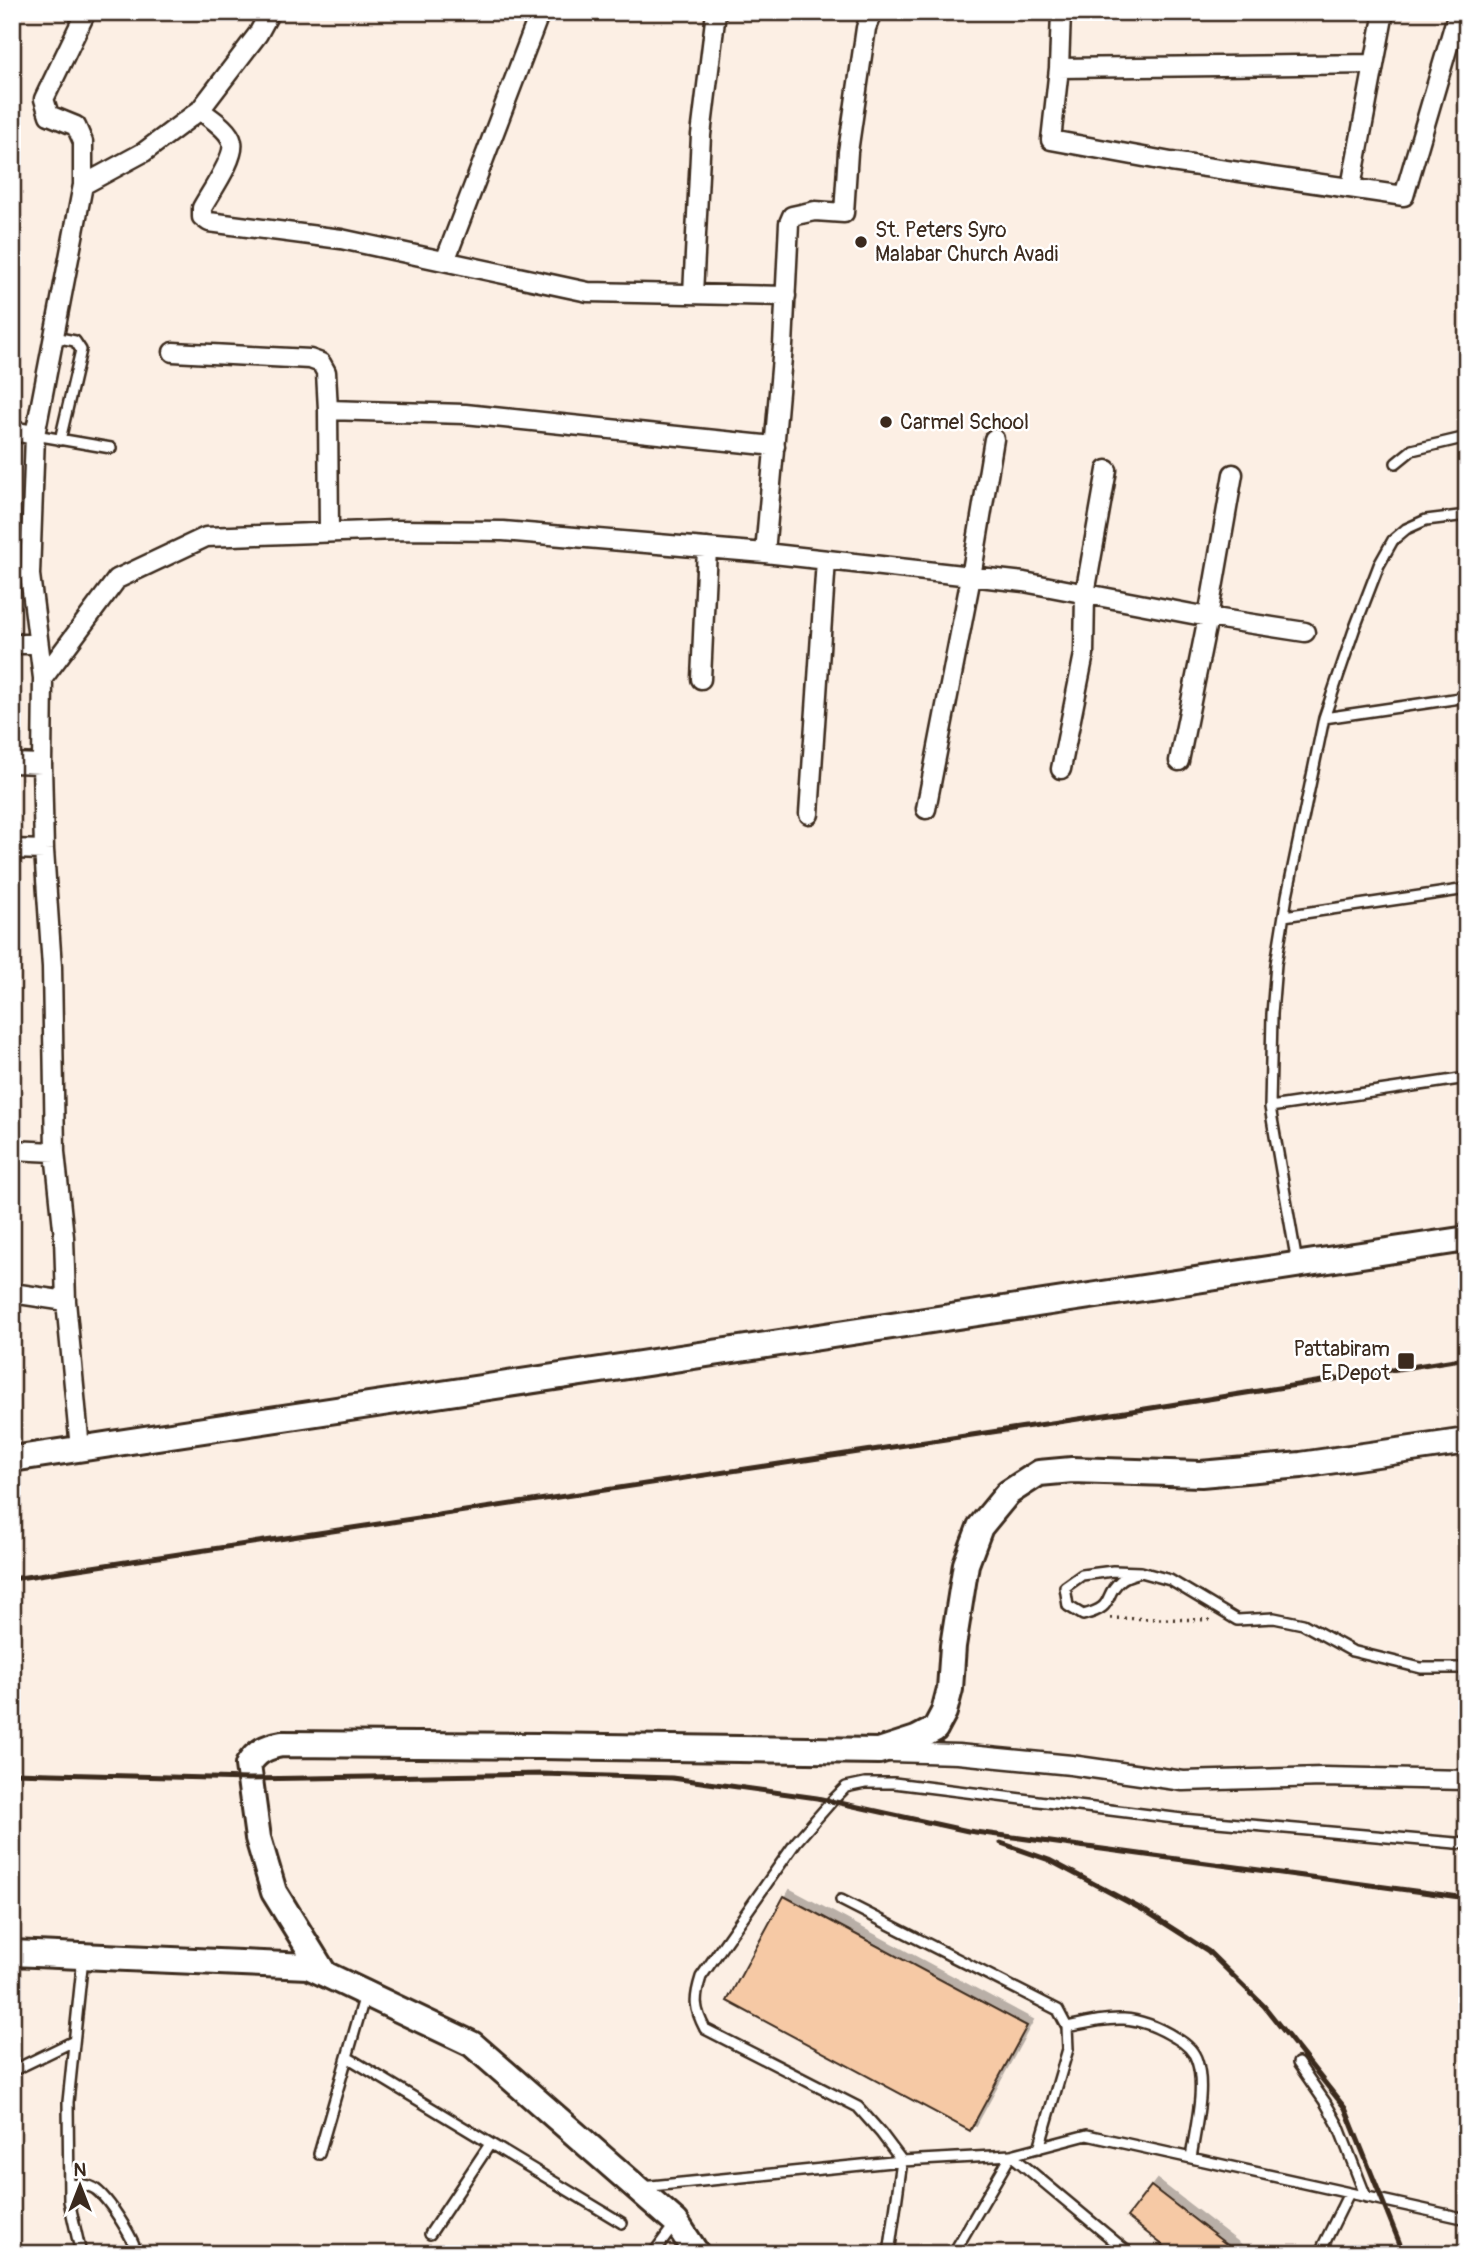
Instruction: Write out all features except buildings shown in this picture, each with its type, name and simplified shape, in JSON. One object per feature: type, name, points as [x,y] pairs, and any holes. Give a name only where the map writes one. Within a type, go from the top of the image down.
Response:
[{"type":"street","points":[[80,1449],[55,1152],[52,967],[41,764],[43,678],[30,575],[34,435],[83,186],[83,142],[76,126],[48,114],[44,99],[86,12]]},
{"type":"street","points":[[83,186],[144,152],[200,110],[258,34],[270,12]]},
{"type":"street","points":[[445,261],[540,12]]},
{"type":"street","points":[[693,294],[701,135],[716,12]]},
{"type":"street","points":[[765,553],[786,296],[789,223],[792,216],[815,211],[844,213],[848,152],[866,28],[872,12]]},
{"type":"street","points":[[1061,12],[1059,68],[1051,140],[1171,162],[1404,196],[1458,12]]},
{"type":"street","points":[[1351,187],[1384,12]]},
{"type":"street","points":[[1059,68],[1374,64]]},
{"type":"street","points":[[200,110],[228,133],[233,143],[230,157],[202,208],[202,217],[209,222],[341,239],[588,292],[786,296]]},
{"type":"street","points":[[173,352],[310,359],[321,363],[326,372],[328,410],[329,531]]},
{"type":"street","points":[[328,410],[466,414],[775,446]]},
{"type":"street","points":[[12,431],[34,435]]},
{"type":"street","points":[[926,809],[971,578],[994,439]]},
{"type":"street","points":[[1061,769],[1084,654],[1085,594],[1107,470]]},
{"type":"street","points":[[1179,761],[1233,474]]},
{"type":"street","points":[[43,678],[117,579],[205,537],[329,531],[503,531],[765,553],[1024,582],[1208,617],[1305,632]]},
{"type":"street","points":[[701,679],[707,548]]},
{"type":"street","points":[[809,814],[826,560]]},
{"type":"street","points":[[12,644],[38,644]]},
{"type":"street","points":[[12,763],[41,764]]},
{"type":"street","points":[[12,849],[44,849]]},
{"type":"street","points":[[12,1150],[55,1152]]},
{"type":"street","points":[[12,1459],[1467,1239]]},
{"type":"street","points":[[12,1293],[66,1301]]},
{"type":"street","points":[[879,1751],[916,1740],[935,1729],[944,1712],[950,1689],[953,1646],[966,1564],[975,1539],[981,1527],[1008,1493],[1039,1473],[1072,1470],[1201,1474],[1301,1465],[1467,1441]]},
{"type":"street","points":[[324,1973],[274,1892],[258,1838],[248,1765],[255,1754],[282,1744],[879,1751],[958,1754],[1183,1781],[1323,1777],[1467,1780]]},
{"type":"street","points":[[12,1952],[308,1966],[324,1973],[472,2044],[676,2222],[697,2254]]},
{"type":"lane","points":[[54,337],[75,341],[81,350],[60,440]]},
{"type":"lane","points":[[34,435],[111,448]]},
{"type":"lane","points":[[1396,463],[1412,450],[1467,437]]},
{"type":"lane","points":[[1297,1264],[1270,1107],[1273,1002],[1284,916],[1324,718],[1358,620],[1393,540],[1406,529],[1426,520],[1467,515]]},
{"type":"lane","points":[[1324,718],[1467,697]]},
{"type":"lane","points":[[1284,916],[1467,889]]},
{"type":"lane","points":[[1270,1107],[1467,1078]]},
{"type":"lane","points":[[1141,1572],[1117,1583],[1103,1608],[1083,1615],[1068,1606],[1065,1587],[1082,1575],[1113,1571],[1141,1572],[1170,1580],[1237,1620],[1273,1618],[1303,1623],[1352,1651],[1421,1668],[1467,1668]]},
{"type":"lane","points":[[890,2254],[902,2161],[881,2133],[858,2107],[705,2029],[696,2013],[695,1995],[701,1977],[796,1842],[846,1787],[865,1783],[894,1783],[1182,1819],[1467,1844]]},
{"type":"lane","points":[[841,1900],[1058,2010],[1067,2027],[1068,2049],[1039,2148]]},
{"type":"lane","points":[[81,2254],[69,2200],[68,2102],[83,1956]]},
{"type":"lane","points":[[319,2154],[365,1993]]},
{"type":"lane","points":[[1067,2027],[1109,2018],[1138,2020],[1157,2026],[1185,2043],[1197,2058],[1199,2072],[1199,2100],[1191,2158]]},
{"type":"lane","points":[[12,2071],[74,2041]]},
{"type":"lane","points":[[347,2057],[622,2223]]},
{"type":"lane","points":[[1298,2063],[1338,2125],[1366,2197]]},
{"type":"lane","points":[[636,2188],[902,2161],[1011,2155],[1087,2135],[1366,2197],[1465,2216]]},
{"type":"lane","points":[[430,2234],[490,2144]]},
{"type":"lane","points":[[953,2254],[1011,2155]]},
{"type":"lane","points":[[1011,2155],[1130,2254]]},
{"type":"lane","points":[[69,2184],[91,2187],[102,2193],[133,2242],[137,2254]]},
{"type":"lane","points":[[1319,2254],[1349,2193]]},
{"type":"lane","points":[[653,2254],[676,2222]]},
{"type":"path","points":[[1083,1615],[1098,1618],[1237,1620]]},
{"type":"railway","points":[[12,1579],[1467,1358]]},
{"type":"railway","points":[[12,1773],[249,1779],[543,1774],[672,1778],[817,1798],[968,1831],[1467,1898]]},
{"type":"railway","points":[[1001,1843],[1049,1860],[1147,1912],[1208,1951],[1264,2006],[1345,2108],[1404,2254]]},
{"type":"place","name":"St. Peters Syro Malabar Church Avadi","points":[[861,242]]},
{"type":"place","name":"Carmel School","points":[[886,422]]},
{"type":"place","name":"Pattabiram E Depot","points":[[1406,1361]]}]
